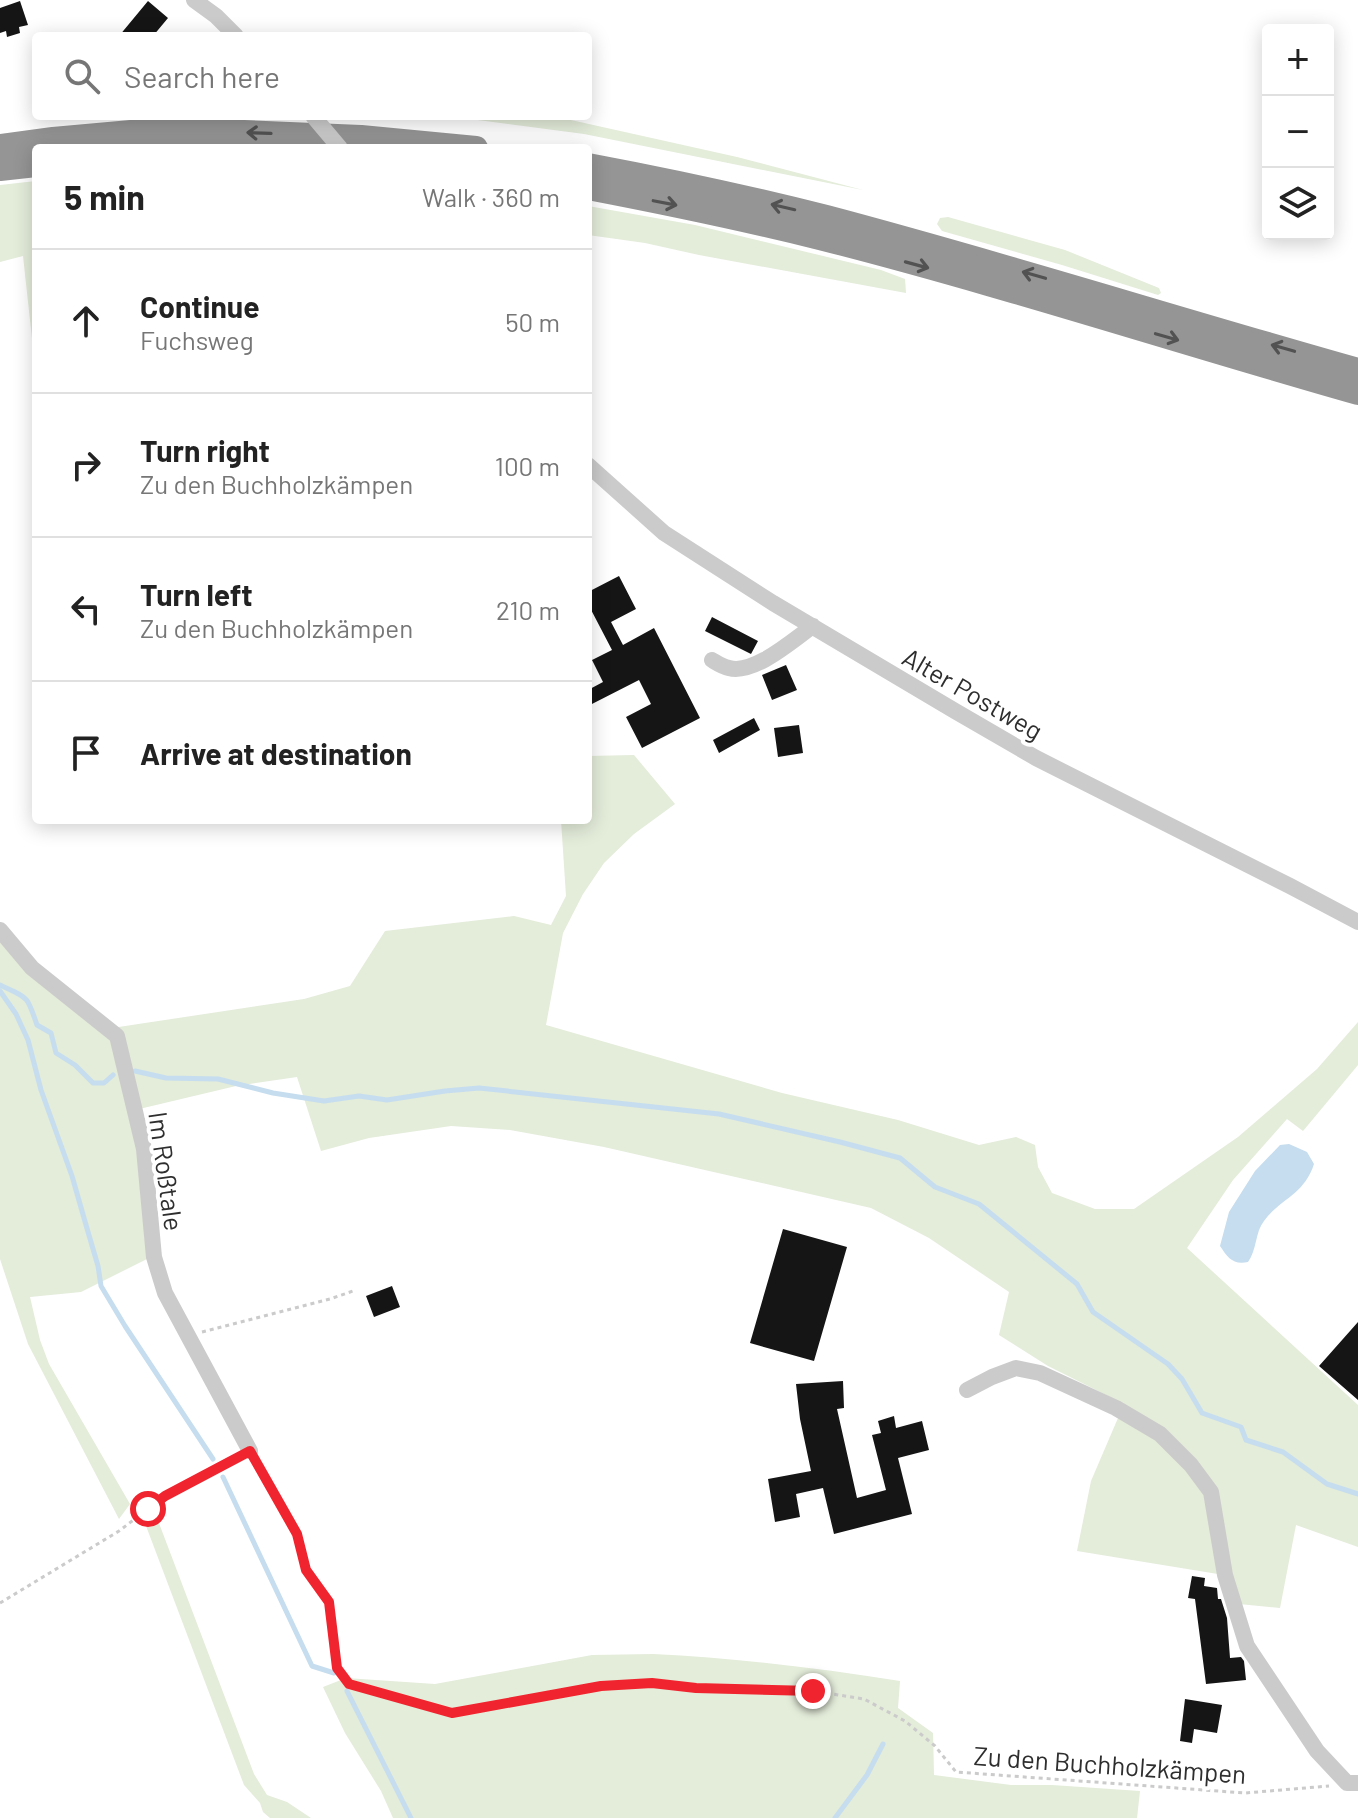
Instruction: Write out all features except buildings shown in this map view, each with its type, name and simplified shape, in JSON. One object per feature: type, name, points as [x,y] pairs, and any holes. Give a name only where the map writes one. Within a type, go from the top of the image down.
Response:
[{"type":"highway","points":[[0,146],[131,132],[244,132],[434,144]]},
{"type":"highway","points":[[0,169],[32,165]]},
{"type":"highway","points":[[592,166],[688,184],[838,220],[1358,370]]},
{"type":"highway","points":[[592,189],[689,207],[820,238],[1358,393]]},
{"type":"street","points":[[194,0],[232,32]]},
{"type":"street","points":[[316,120],[337,144]]},
{"type":"street","name":"Alter Postweg","points":[[592,469],[664,533],[813,626],[1036,758],[1358,922]]},
{"type":"street","points":[[712,660],[731,669],[746,668],[772,655],[813,626]]},
{"type":"street","name":"Im Roßtale","points":[[0,930],[32,968],[117,1036],[144,1149],[154,1257],[165,1293],[250,1451]]},
{"type":"street","points":[[967,1390],[1016,1368],[1040,1373],[1116,1408],[1160,1434],[1191,1465],[1211,1492],[1225,1575],[1247,1646],[1317,1751],[1352,1783]]},
{"type":"path","points":[[187,1336],[353,1291]]},
{"type":"path","points":[[0,1603],[119,1531],[165,1496],[250,1451]]},
{"type":"path","name":"Zu den Buchholzkämpen","points":[[250,1451],[297,1534],[306,1570],[329,1602],[337,1668],[349,1684],[452,1713],[601,1686],[652,1683],[696,1688],[813,1691],[864,1699],[905,1721],[935,1746],[956,1772],[1245,1793],[1352,1783]]},
{"type":"green space","points":[[477,120],[571,120],[737,157],[863,190],[584,134]]},
{"type":"green space","points":[[32,181],[32,338],[23,256],[0,262],[0,185]]},
{"type":"green space","points":[[592,207],[695,225],[881,270],[905,279],[906,293],[699,255],[592,236]]},
{"type":"green space","points":[[948,217],[1065,250],[1159,288],[1161,293],[1158,295],[942,231],[937,224],[940,218]]},
{"type":"green space","points":[[634,755],[675,804],[634,834],[604,863],[583,894],[563,933],[546,1025],[782,1093],[898,1120],[979,1145],[1016,1137],[1035,1145],[1038,1167],[1052,1193],[1095,1209],[1134,1209],[1238,1137],[1317,1069],[1358,1022],[1358,1065],[1303,1131],[1287,1119],[1233,1180],[1187,1248],[1358,1405],[1358,1547],[1296,1525],[1280,1608],[1239,1604],[1230,1576],[1077,1551],[1091,1481],[1124,1404],[1048,1366],[999,1335],[1009,1292],[929,1238],[871,1208],[604,1147],[510,1130],[451,1126],[369,1138],[321,1151],[297,1077],[236,1086],[135,1110],[155,1255],[81,1292],[30,1297],[49,1364],[130,1504],[119,1519],[28,1344],[0,1259],[0,930],[112,1028],[304,999],[350,986],[385,931],[514,916],[551,925],[566,896],[561,824],[592,824],[592,756]]},
{"type":"green space","points":[[154,1510],[254,1774],[267,1795],[287,1802],[311,1818],[270,1818],[244,1785],[143,1518]]},
{"type":"green space","points":[[653,1654],[776,1664],[900,1681],[898,1708],[933,1733],[934,1775],[1011,1785],[1140,1791],[1137,1818],[393,1818],[323,1687],[346,1678],[435,1684],[592,1655]]},
{"type":"water","points":[[1289,1144],[1307,1152],[1314,1164],[1310,1174],[1298,1190],[1264,1221],[1248,1262],[1235,1261],[1220,1246],[1229,1212],[1255,1171],[1280,1145]]},
{"type":"waterway","points":[[0,985],[25,999],[37,1025],[51,1033],[56,1053],[75,1065],[93,1083],[104,1083],[113,1075]]},
{"type":"waterway","points":[[0,991],[16,1014],[28,1040],[41,1090],[72,1176],[101,1286],[213,1459]]},
{"type":"waterway","points":[[135,1071],[166,1078],[218,1079],[273,1093],[324,1101],[359,1096],[387,1100],[479,1088],[719,1114],[900,1158],[935,1187],[979,1204],[1077,1284],[1093,1312],[1168,1364],[1182,1379],[1202,1413],[1241,1427],[1246,1440],[1283,1452],[1327,1484],[1358,1494]]},
{"type":"waterway","points":[[223,1477],[312,1666],[334,1673]]},
{"type":"waterway","points":[[347,1691],[411,1818]]},
{"type":"waterway","points":[[835,1818],[867,1775],[883,1744]]},
{"type":"route","points":[[148,1509],[165,1496],[250,1451],[297,1534],[306,1570],[329,1602],[337,1668],[349,1684],[431,1708],[452,1713],[601,1686],[652,1683],[696,1688],[813,1691]]}]
